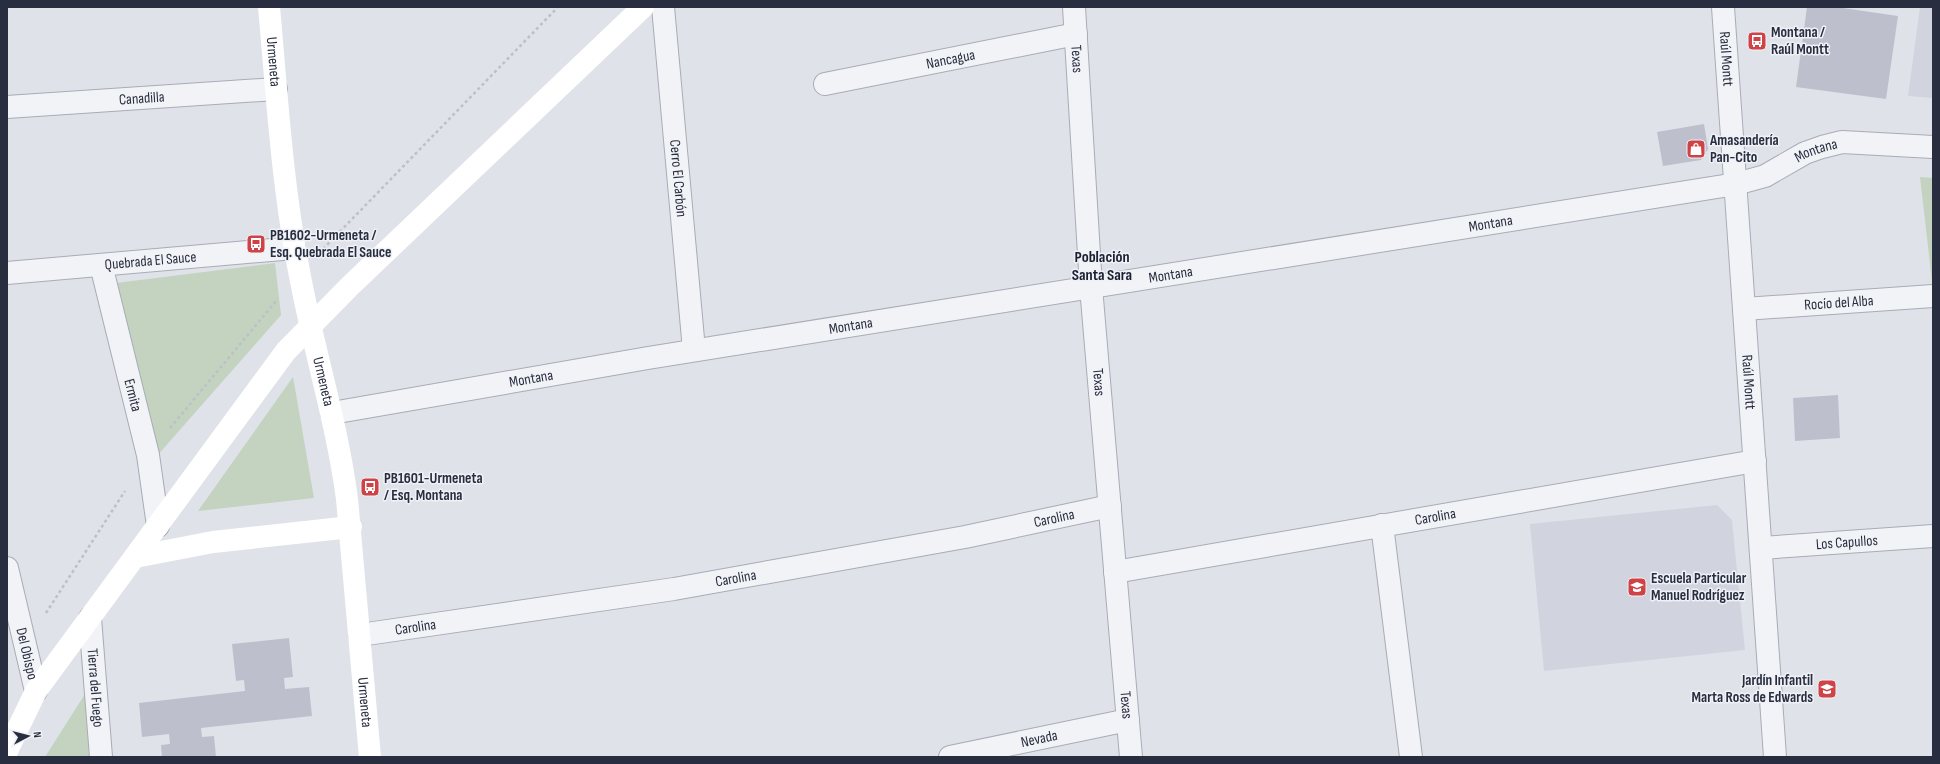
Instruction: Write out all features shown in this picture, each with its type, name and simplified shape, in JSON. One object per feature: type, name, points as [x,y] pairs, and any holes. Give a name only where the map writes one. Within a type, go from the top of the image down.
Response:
[{"type":"main road","name":"Urmeneta","points":[[270,7],[285,190],[294,248],[342,457],[350,526],[370,757]]},
{"type":"main road","points":[[7,751],[36,692],[286,351],[311,325],[643,7]]},
{"type":"main road","points":[[135,557],[213,542],[350,526]]},
{"type":"main road","points":[[7,719],[36,692]]},
{"type":"street","name":"Cerro El Carbón","points":[[663,7],[694,350]]},
{"type":"street","name":"Texas","points":[[1074,7],[1091,287],[1131,757]]},
{"type":"street","name":"Raúl Montt","points":[[1723,7],[1775,757]]},
{"type":"street","name":"Nancagua","points":[[825,84],[1076,34]]},
{"type":"street","name":"Canadilla","points":[[7,107],[276,89]]},
{"type":"street","name":"Montana","points":[[332,413],[694,350],[1736,184],[1765,176],[1805,153],[1842,142],[1933,147]]},
{"type":"street","name":"Quebrada El Sauce","points":[[7,273],[294,248]]},
{"type":"street","name":"Ermita","points":[[101,265],[148,455],[158,526]]},
{"type":"street","name":"Rocío del Alba","points":[[1744,309],[1933,296]]},
{"type":"street","name":"Carolina","points":[[1115,572],[1755,461]]},
{"type":"street","name":"Carolina","points":[[360,635],[522,612],[720,581],[950,540],[1110,506]]},
{"type":"street","points":[[1382,525],[1410,757]]},
{"type":"street","name":"Los Capullos","points":[[1761,548],[1933,536]]},
{"type":"street","name":"Del Obispo","points":[[7,568],[36,692]]},
{"type":"street","name":"Tierra del Fuego","points":[[90,618],[101,757]]},
{"type":"street","name":"Nevada","points":[[950,757],[1128,720]]},
{"type":"shaded area","points":[[1920,7],[1933,7],[1933,98],[1908,96]]},
{"type":"shaded area","name":"Escuela Particular Manuel Rodríguez","points":[[1717,505],[1732,520],[1745,650],[1544,671],[1530,524]]},
{"type":"green space","points":[[1920,177],[1933,178],[1933,281],[1932,281]]},
{"type":"green space","points":[[275,263],[281,315],[156,457],[116,283]]},
{"type":"green space","points":[[293,377],[314,498],[198,511]]},
{"type":"green space","points":[[85,694],[89,757],[45,757]]},
{"type":"building","points":[[1807,7],[1836,7],[1898,16],[1886,99],[1796,87]]},
{"type":"building","points":[[1704,124],[1708,149],[1701,160],[1663,166],[1657,132]]},
{"type":"building","points":[[1838,395],[1840,438],[1795,441],[1793,398]]},
{"type":"building","points":[[289,638],[293,677],[284,678],[285,689],[309,687],[312,716],[201,728],[202,737],[214,736],[216,757],[162,757],[161,745],[170,744],[169,734],[142,737],[139,703],[245,691],[244,680],[236,681],[232,644]]},
{"type":"place","name":"Montana / Raúl Montt","points":[[1757,41]]},
{"type":"place","name":"Amasandería Pan-Cito","points":[[1696,149]]},
{"type":"place","name":"PB1602-Urmeneta / Esq. Quebrada El Sauce","points":[[256,244]]},
{"type":"place","name":"PB1601-Urmeneta / Esq. Montana","points":[[370,487]]},
{"type":"place","name":"Escuela Particular Manuel Rodríguez","points":[[1637,587]]},
{"type":"place","name":"Jardín Infantil Marta Ross de Edwards","points":[[1827,689]]},
{"type":"district","name":"Población Santa Sara","points":[[1102,266]]}]
